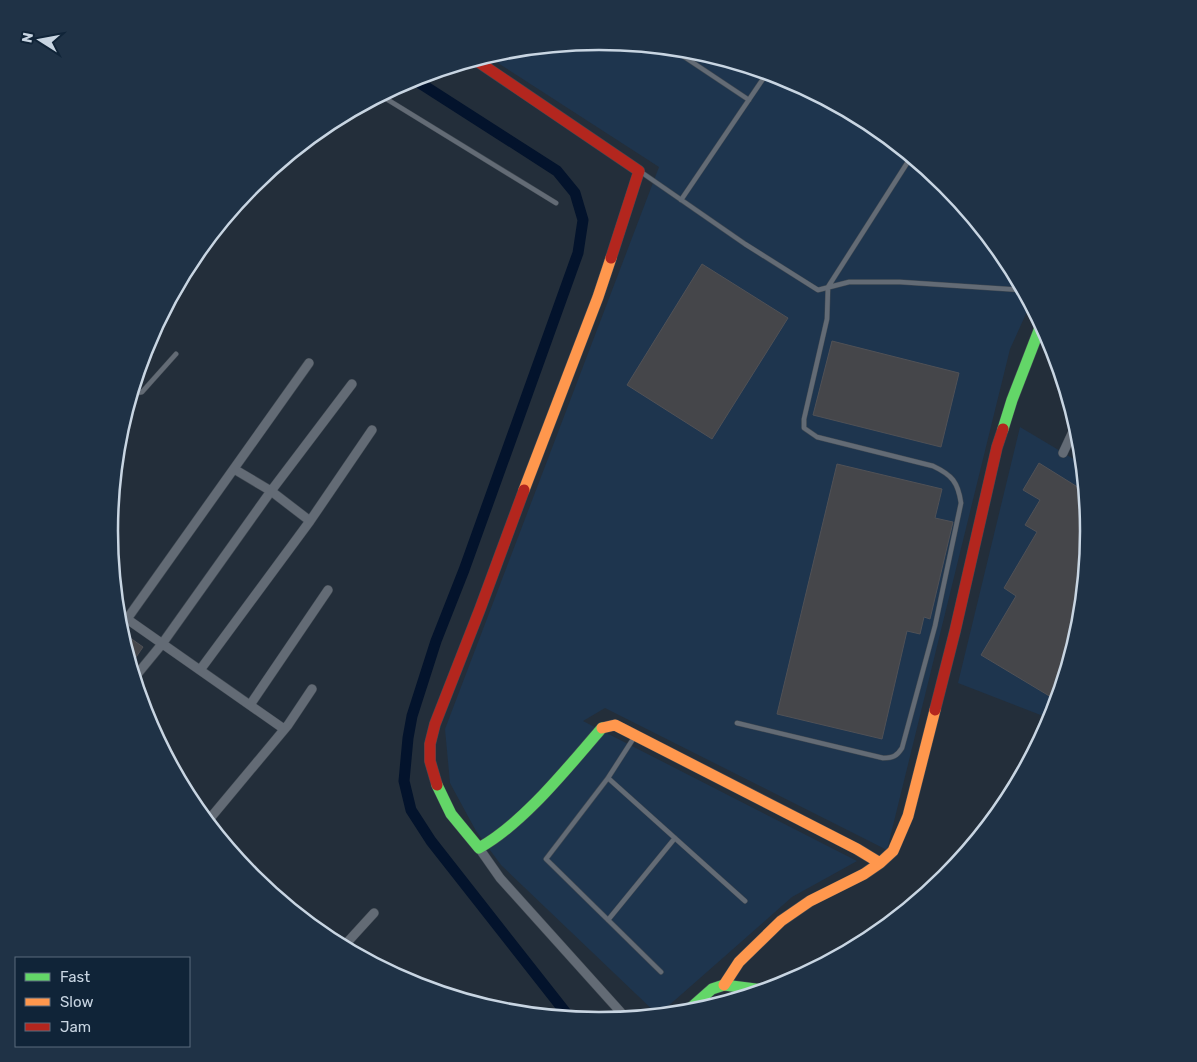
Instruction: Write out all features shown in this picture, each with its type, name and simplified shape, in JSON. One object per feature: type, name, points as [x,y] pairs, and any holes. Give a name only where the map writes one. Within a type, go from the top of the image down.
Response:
[{"type":"street","points":[[482,64],[640,172],[598,297],[530,470],[480,609],[435,724],[430,744],[430,761],[438,789],[451,814],[479,848],[500,878],[620,1011]]},
{"type":"street","points":[[724,986],[738,962],[781,921],[810,901],[864,874],[893,851],[908,816],[955,632],[997,448],[1015,392],[1037,334]]},
{"type":"street","points":[[284,729],[127,619],[309,364]]},
{"type":"street","points":[[139,672],[162,644],[271,491],[352,384]]},
{"type":"street","points":[[200,670],[310,521],[372,430]]},
{"type":"street","points":[[1063,453],[1070,438]]},
{"type":"street","points":[[234,469],[271,491],[310,521]]},
{"type":"street","points":[[250,705],[328,590]]},
{"type":"street","points":[[212,816],[284,729],[312,689]]},
{"type":"street","points":[[479,848],[494,839],[524,813],[602,728],[614,725],[857,849],[880,863]]},
{"type":"street","points":[[348,942],[374,913]]},
{"type":"street","points":[[698,1002],[712,989],[724,986],[746,988]]},
{"type":"lane","points":[[685,58],[749,100]]},
{"type":"lane","points":[[681,200],[763,80]]},
{"type":"lane","points":[[387,99],[556,203]]},
{"type":"lane","points":[[737,723],[883,758],[892,758],[898,755],[902,748],[935,626],[961,504],[960,492],[955,482],[947,473],[933,466],[817,437],[804,428],[804,419],[827,319],[828,287],[908,162]]},
{"type":"lane","points":[[640,172],[745,244],[818,290],[849,282],[900,282],[1014,289]]},
{"type":"lane","points":[[138,393],[142,392],[176,354]]},
{"type":"lane","points":[[636,735],[608,778],[546,859],[661,972]]},
{"type":"lane","points":[[608,778],[745,900]]},
{"type":"lane","points":[[608,920],[676,838]]},
{"type":"shaded area","points":[[567,51],[630,51],[661,54],[723,66],[783,87],[811,100],[839,114],[866,131],[916,169],[939,191],[980,238],[1027,312],[1010,349],[887,850],[605,708],[583,721],[857,861],[792,897],[667,1007],[652,1009],[501,865],[476,831],[450,783],[445,729],[659,167],[495,61]]},
{"type":"shaded area","points":[[1020,427],[1074,459],[1080,531],[1075,594],[1063,655],[1043,716],[958,683]]},
{"type":"building","points":[[702,264],[788,318],[712,439],[627,385]]},
{"type":"building","points":[[832,341],[959,373],[941,447],[813,415]]},
{"type":"building","points":[[1039,463],[1077,486],[1080,531],[1075,594],[1063,655],[1050,696],[981,655],[1016,596],[1004,588],[1037,532],[1025,525],[1040,500],[1023,490]]},
{"type":"building","points":[[837,464],[942,489],[935,518],[953,522],[930,619],[924,617],[920,634],[907,631],[882,739],[777,714]]},
{"type":"building","points":[[130,638],[143,647],[135,659]]},
{"type":"waterway","points":[[422,84],[557,171],[575,193],[583,220],[578,253],[464,570],[436,641],[412,716],[404,781],[411,810],[431,841],[564,1011]]},
{"type":"traffic: fast","points":[[1003,429],[1037,334]]},
{"type":"traffic: fast","points":[[437,785],[451,814],[479,848],[496,837],[529,809],[560,777],[602,728]]},
{"type":"traffic: fast","points":[[698,1002],[712,989],[724,985],[747,988]]},
{"type":"traffic: slow","points":[[524,490],[598,297],[611,258]]},
{"type":"traffic: slow","points":[[724,985],[739,962],[781,921],[810,901],[864,874],[893,851],[908,816],[935,710]]},
{"type":"traffic: slow","points":[[602,728],[615,725],[857,849],[880,863]]},
{"type":"traffic: jam","points":[[482,64],[639,171],[611,258]]},
{"type":"traffic: jam","points":[[935,710],[997,447],[1003,429]]},
{"type":"traffic: jam","points":[[437,785],[430,761],[430,744],[435,724],[524,490]]}]
